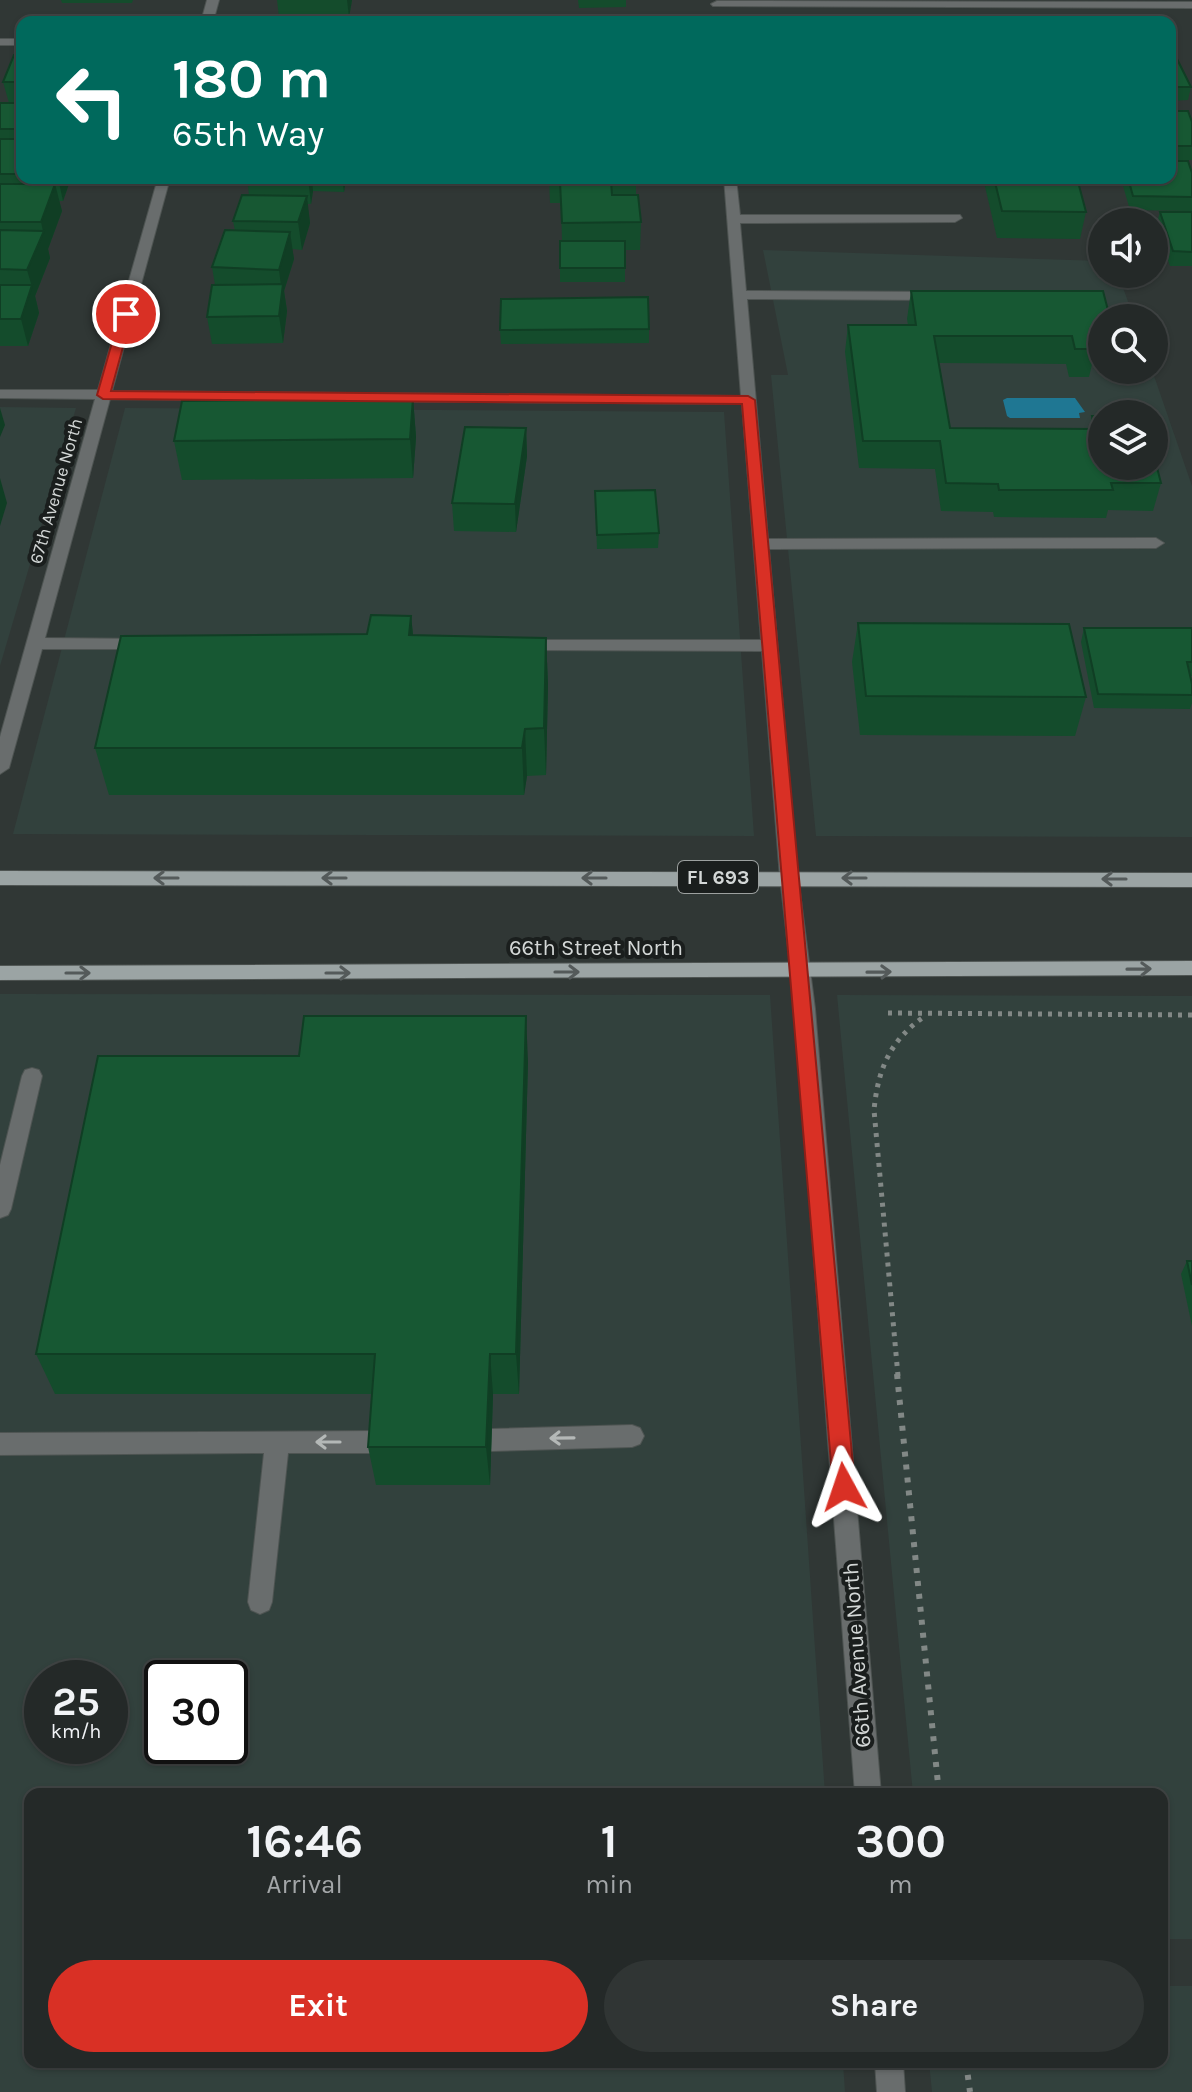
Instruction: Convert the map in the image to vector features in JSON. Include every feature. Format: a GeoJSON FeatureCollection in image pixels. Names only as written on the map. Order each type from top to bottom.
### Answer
{"type":"FeatureCollection","features":[{"type":"Feature","properties":{"kind":"main road","name":"FL 693"},"geometry":{"type":"LineString","coordinates":[[0,878],[1192,880]]}},
{"type":"Feature","properties":{"kind":"main road","name":"66th Street North"},"geometry":{"type":"LineString","coordinates":[[0,973],[1192,968]]}},
{"type":"Feature","properties":{"kind":"street"},"geometry":{"type":"LineString","coordinates":[[717,2],[1192,5]]}},
{"type":"Feature","properties":{"kind":"street","name":"67th Avenue North"},"geometry":{"type":"LineString","coordinates":[[0,768],[162,184]]}},
{"type":"Feature","properties":{"kind":"street","name":"66th Avenue North"},"geometry":{"type":"LineString","coordinates":[[730,184],[789,877],[801,972],[868,1788]]}},
{"type":"Feature","properties":{"kind":"street"},"geometry":{"type":"LineString","coordinates":[[733,219],[955,218]]}},
{"type":"Feature","properties":{"kind":"street"},"geometry":{"type":"LineString","coordinates":[[740,295],[946,296]]}},
{"type":"Feature","properties":{"kind":"street"},"geometry":{"type":"LineString","coordinates":[[0,394],[748,400]]}},
{"type":"Feature","properties":{"kind":"street"},"geometry":{"type":"LineString","coordinates":[[761,544],[1156,543]]}},
{"type":"Feature","properties":{"kind":"street"},"geometry":{"type":"LineString","coordinates":[[34,643],[162,644]]}},
{"type":"Feature","properties":{"kind":"street"},"geometry":{"type":"LineString","coordinates":[[497,645],[769,646]]}},
{"type":"Feature","properties":{"kind":"street"},"geometry":{"type":"LineString","coordinates":[[0,1209],[32,1076]]}},
{"type":"Feature","properties":{"kind":"street"},"geometry":{"type":"LineString","coordinates":[[492,1440],[632,1436]]}},
{"type":"Feature","properties":{"kind":"street"},"geometry":{"type":"LineString","coordinates":[[260,1602],[277,1442]]}},
{"type":"Feature","properties":{"kind":"street"},"geometry":{"type":"LineString","coordinates":[[0,1444],[379,1442]]}},
{"type":"Feature","properties":{"kind":"street"},"geometry":{"type":"LineString","coordinates":[[889,2068],[891,2092]]}},
{"type":"Feature","properties":{"kind":"path"},"geometry":{"type":"LineString","coordinates":[[888,1013],[925,1016],[1192,1015]]}},
{"type":"Feature","properties":{"kind":"path"},"geometry":{"type":"LineString","coordinates":[[925,1016],[912,1024],[890,1049],[876,1079],[873,1127],[938,1788]]}},
{"type":"Feature","properties":{"kind":"path"},"geometry":{"type":"LineString","coordinates":[[967,2068],[970,2092]]}},
{"type":"Feature","properties":{"kind":"shaded area"},"geometry":{"type":"Polygon","coordinates":[[[763,250],[1088,261],[1088,288],[1123,288],[1129,304],[1088,304],[1088,384],[1157,384],[1162,400],[1088,400],[1088,480],[1168,480],[1168,416],[1192,486],[1192,837],[816,836],[771,375],[788,375],[763,250]]]}},
{"type":"Feature","properties":{"kind":"shaded area"},"geometry":{"type":"Polygon","coordinates":[[[0,407],[76,408],[0,666],[0,407]]]}},
{"type":"Feature","properties":{"kind":"shaded area"},"geometry":{"type":"Polygon","coordinates":[[[125,408],[724,412],[754,836],[13,834],[125,408]]]}},
{"type":"Feature","properties":{"kind":"shaded area"},"geometry":{"type":"Polygon","coordinates":[[[0,994],[770,995],[825,1788],[24,1788],[24,2068],[843,2068],[845,2092],[0,2092],[0,994]]]}},
{"type":"Feature","properties":{"kind":"shaded area"},"geometry":{"type":"Polygon","coordinates":[[[837,995],[1192,996],[1192,1939],[1168,1939],[1168,1788],[912,1788],[837,995]]]}},
{"type":"Feature","properties":{"kind":"shaded area"},"geometry":{"type":"Polygon","coordinates":[[[1168,1986],[1192,1986],[1192,2092],[932,2092],[930,2068],[1168,2068],[1168,1986]]]}},
{"type":"Feature","properties":{"kind":"water"},"geometry":{"type":"Polygon","coordinates":[[[1075,398],[1085,412],[1079,413],[1080,418],[1010,418],[1003,400],[1075,398]]]}},
{"type":"Feature","properties":{"kind":"building"},"geometry":{"type":"Polygon","coordinates":[[[14,55],[16,55],[16,82],[3,82],[14,55]]]}},
{"type":"Feature","properties":{"kind":"building"},"geometry":{"type":"Polygon","coordinates":[[[1176,57],[1191,87],[1176,87],[1176,57]]]}},
{"type":"Feature","properties":{"kind":"building"},"geometry":{"type":"Polygon","coordinates":[[[0,103],[16,103],[16,129],[0,129],[0,103]]]}},
{"type":"Feature","properties":{"kind":"building"},"geometry":{"type":"Polygon","coordinates":[[[1176,111],[1188,111],[1192,122],[1192,146],[1176,146],[1176,111]]]}},
{"type":"Feature","properties":{"kind":"building"},"geometry":{"type":"Polygon","coordinates":[[[0,139],[16,139],[16,174],[0,174],[0,139]]]}},
{"type":"Feature","properties":{"kind":"building"},"geometry":{"type":"Polygon","coordinates":[[[1176,161],[1188,161],[1192,173],[1192,197],[1133,196],[1130,184],[1176,184],[1176,161]]]}},
{"type":"Feature","properties":{"kind":"building"},"geometry":{"type":"Polygon","coordinates":[[[0,184],[55,184],[41,222],[0,222],[0,184]]]}},
{"type":"Feature","properties":{"kind":"building"},"geometry":{"type":"Polygon","coordinates":[[[560,184],[611,184],[612,195],[638,195],[641,222],[562,223],[560,184]]]}},
{"type":"Feature","properties":{"kind":"building"},"geometry":{"type":"Polygon","coordinates":[[[995,184],[1079,184],[1086,212],[1002,211],[995,184]]]}},
{"type":"Feature","properties":{"kind":"building"},"geometry":{"type":"Polygon","coordinates":[[[242,195],[307,196],[298,222],[233,221],[242,195]]]}},
{"type":"Feature","properties":{"kind":"building"},"geometry":{"type":"Polygon","coordinates":[[[1168,212],[1192,212],[1192,252],[1173,251],[1168,236],[1168,212]]]}},
{"type":"Feature","properties":{"kind":"building"},"geometry":{"type":"Polygon","coordinates":[[[0,230],[44,231],[27,270],[0,269],[0,230]]]}},
{"type":"Feature","properties":{"kind":"building"},"geometry":{"type":"Polygon","coordinates":[[[225,230],[290,232],[279,270],[212,267],[225,230]]]}},
{"type":"Feature","properties":{"kind":"building"},"geometry":{"type":"Polygon","coordinates":[[[560,241],[625,241],[625,268],[560,268],[560,241]]]}},
{"type":"Feature","properties":{"kind":"building"},"geometry":{"type":"Polygon","coordinates":[[[283,284],[279,316],[207,317],[212,285],[283,284]]]}},
{"type":"Feature","properties":{"kind":"building"},"geometry":{"type":"Polygon","coordinates":[[[0,285],[32,285],[21,319],[0,319],[0,285]]]}},
{"type":"Feature","properties":{"kind":"building"},"geometry":{"type":"Polygon","coordinates":[[[911,291],[1103,291],[1106,304],[1088,304],[1088,349],[1075,349],[1072,336],[934,336],[950,428],[1088,429],[1088,480],[1160,480],[1161,483],[1111,483],[1113,490],[999,490],[998,484],[946,483],[940,441],[863,441],[848,325],[916,325],[911,291]]]}},
{"type":"Feature","properties":{"kind":"building"},"geometry":{"type":"Polygon","coordinates":[[[648,297],[649,329],[500,330],[501,299],[648,297]]]}},
{"type":"Feature","properties":{"kind":"building"},"geometry":{"type":"Polygon","coordinates":[[[413,398],[410,439],[174,441],[182,401],[413,398]]]}},
{"type":"Feature","properties":{"kind":"building"},"geometry":{"type":"Polygon","coordinates":[[[465,427],[526,428],[515,504],[452,503],[465,427]]]}},
{"type":"Feature","properties":{"kind":"building"},"geometry":{"type":"Polygon","coordinates":[[[655,490],[659,533],[597,535],[595,491],[655,490]]]}},
{"type":"Feature","properties":{"kind":"building"},"geometry":{"type":"Polygon","coordinates":[[[371,615],[411,616],[409,635],[546,638],[544,728],[525,729],[522,748],[95,748],[121,636],[367,634],[371,615]]]}},
{"type":"Feature","properties":{"kind":"building"},"geometry":{"type":"Polygon","coordinates":[[[858,623],[1069,624],[1086,697],[866,696],[858,623]]]}},
{"type":"Feature","properties":{"kind":"building"},"geometry":{"type":"Polygon","coordinates":[[[1084,628],[1192,628],[1192,662],[1187,662],[1192,695],[1098,694],[1084,628]]]}},
{"type":"Feature","properties":{"kind":"building"},"geometry":{"type":"Polygon","coordinates":[[[304,1016],[526,1016],[516,1354],[490,1354],[486,1447],[368,1447],[375,1354],[36,1354],[98,1056],[299,1056],[304,1016]]]}},
{"type":"Feature","properties":{"kind":"building"},"geometry":{"type":"Polygon","coordinates":[[[1187,1261],[1192,1261],[1192,1285],[1187,1261]]]}},
{"type":"Feature","properties":{"kind":"route"},"geometry":{"type":"LineString","coordinates":[[126,314],[103,395],[748,400],[789,877],[803,990],[844,1487]]}}]}
